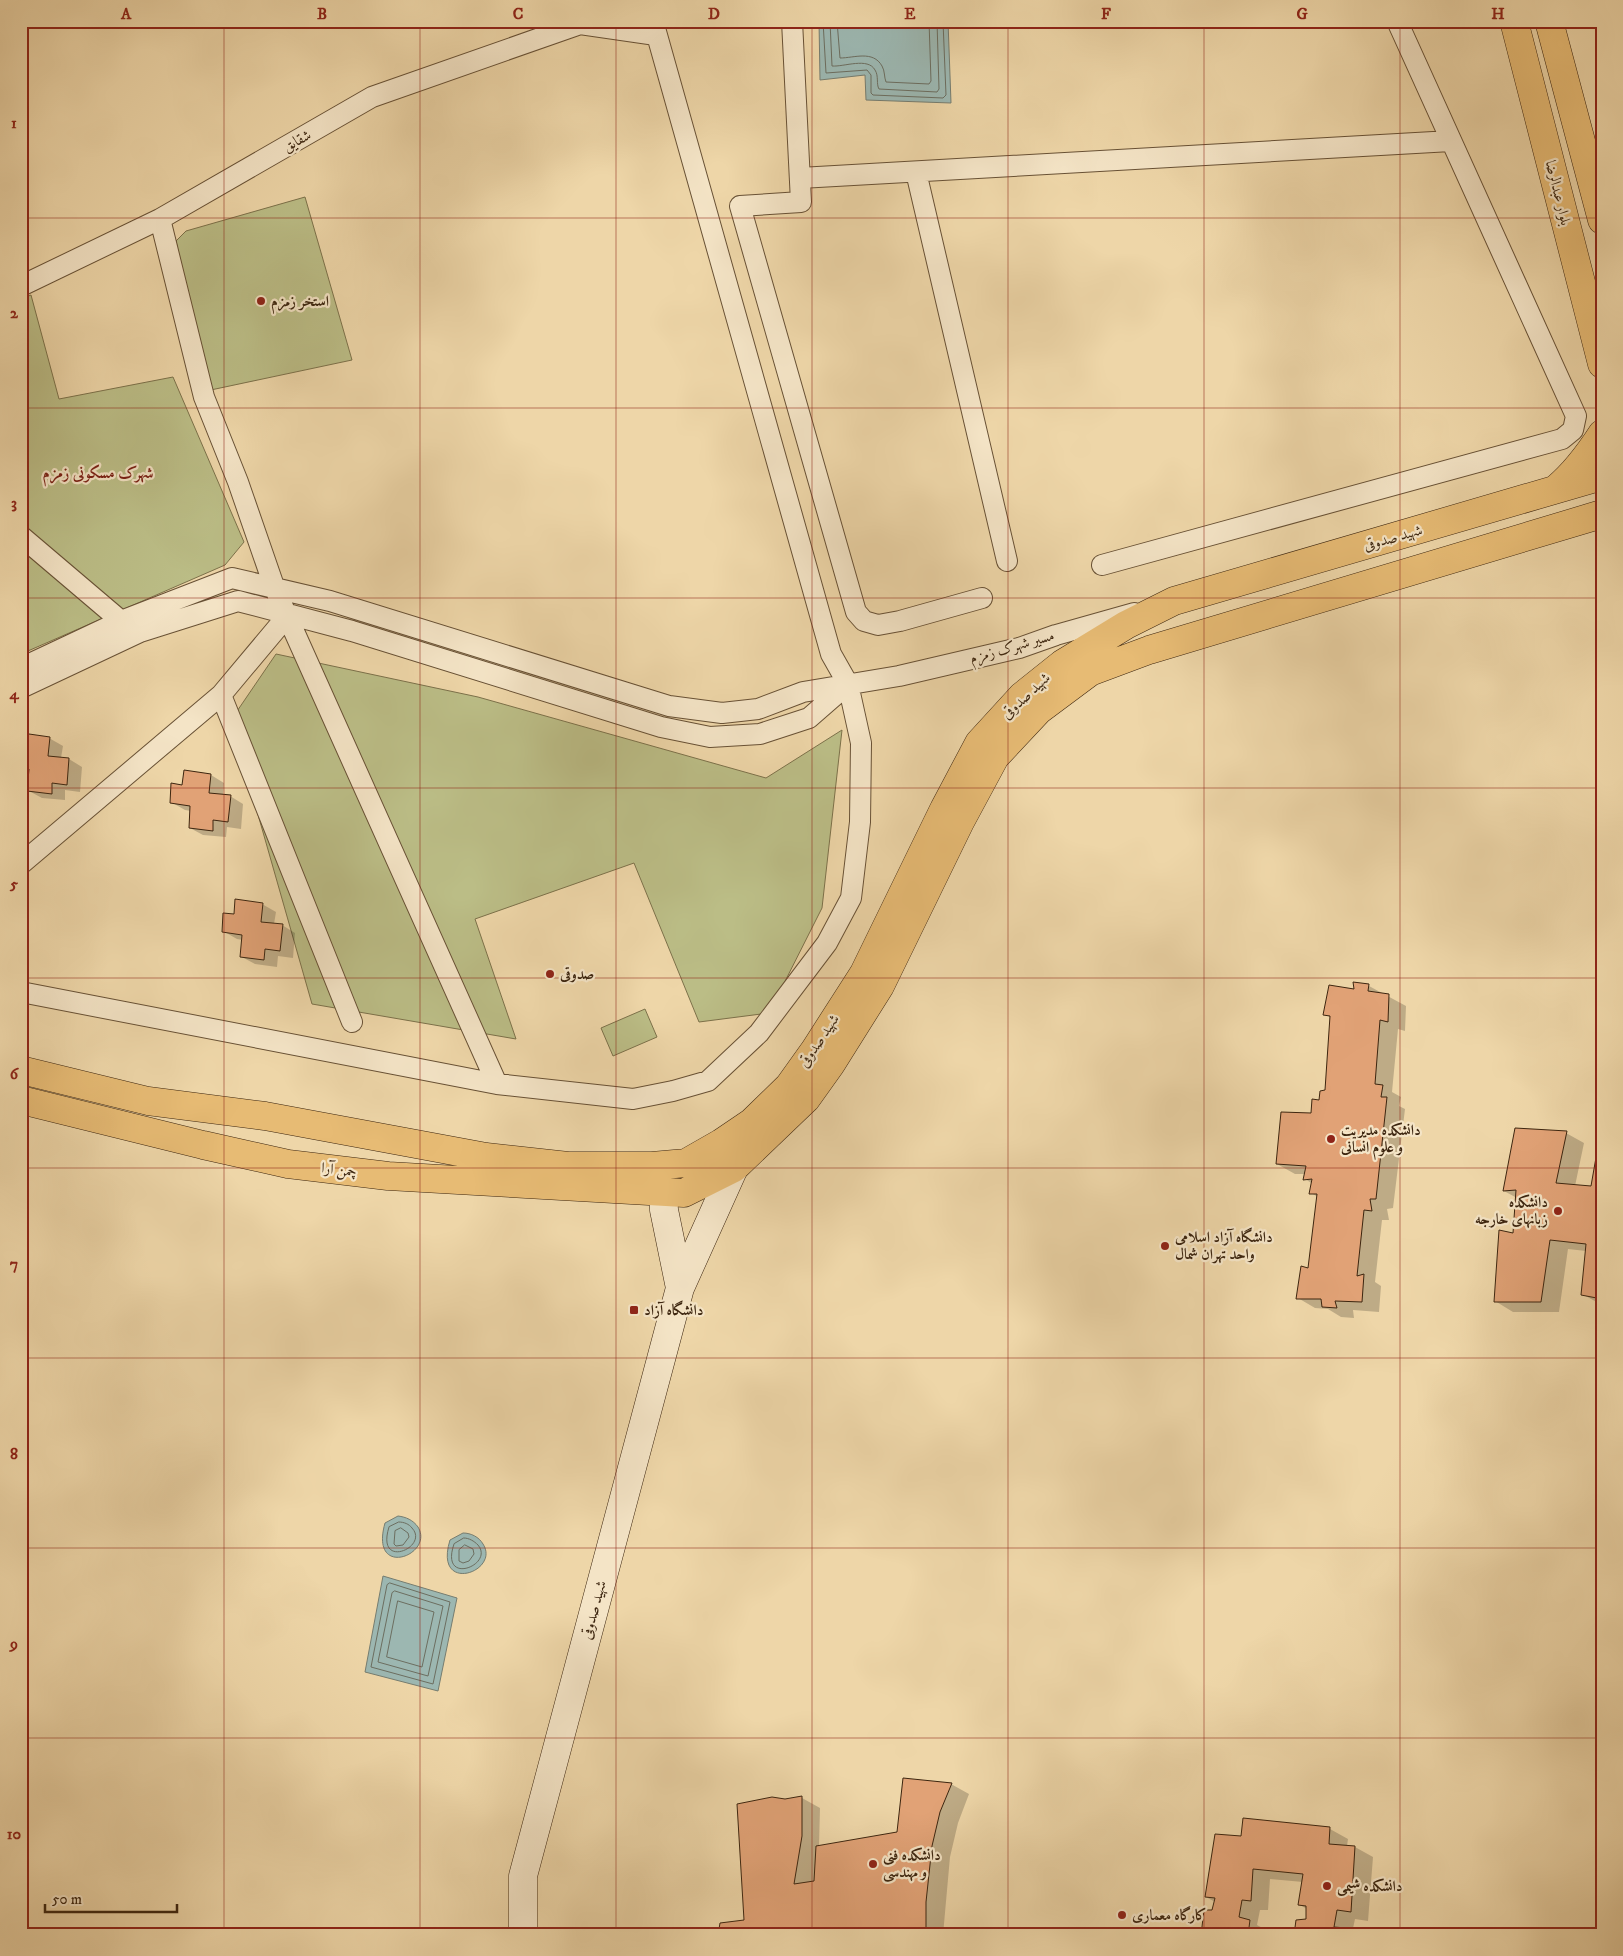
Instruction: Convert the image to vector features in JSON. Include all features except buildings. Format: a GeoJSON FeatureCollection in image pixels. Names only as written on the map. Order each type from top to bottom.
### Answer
{"type":"FeatureCollection","features":[{"type":"Feature","properties":{"kind":"main road","name":"بلوار عبدالرضا"},"geometry":{"type":"LineString","coordinates":[[1514,21],[1602,364]]}},
{"type":"Feature","properties":{"kind":"main road"},"geometry":{"type":"LineString","coordinates":[[1550,21],[1602,220]]}},
{"type":"Feature","properties":{"kind":"main road"},"geometry":{"type":"LineString","coordinates":[[1554,491],[1585,460],[1602,434]]}},
{"type":"Feature","properties":{"kind":"main road","name":"شهید صدوقی"},"geometry":{"type":"LineString","coordinates":[[332,1127],[486,1156],[568,1166],[652,1166],[686,1163],[752,1122],[789,1086],[864,973],[944,809],[979,743],[1022,696],[1062,664],[1126,625],[1174,601],[1602,476]]}},
{"type":"Feature","properties":{"kind":"main road","name":"شهید صدوقی"},"geometry":{"type":"LineString","coordinates":[[663,1192],[684,1193],[734,1168],[806,1099],[831,1064],[880,986],[960,822],[996,757],[1039,710],[1090,672],[1149,650],[1602,514]]}},
{"type":"Feature","properties":{"kind":"main road"},"geometry":{"type":"LineString","coordinates":[[1568,523],[1602,530]]}},
{"type":"Feature","properties":{"kind":"main road"},"geometry":{"type":"LineString","coordinates":[[21,1070],[148,1101],[244,1113],[332,1127]]}},
{"type":"Feature","properties":{"kind":"main road","name":"چمن آرا"},"geometry":{"type":"LineString","coordinates":[[21,1100],[288,1164],[388,1176],[663,1192]]}},
{"type":"Feature","properties":{"kind":"main road"},"geometry":{"type":"LineString","coordinates":[[238,1153],[254,1146],[261,1139],[262,1129],[244,1113]]}},
{"type":"Feature","properties":{"kind":"main road"},"geometry":{"type":"LineString","coordinates":[[322,1168],[312,1154],[311,1145],[332,1127]]}},
{"type":"Feature","properties":{"kind":"main road","name":"شهید صدوقی"},"geometry":{"type":"LineString","coordinates":[[523,1935],[523,1876],[680,1288],[734,1168]]}},
{"type":"Feature","properties":{"kind":"main road"},"geometry":{"type":"LineString","coordinates":[[663,1192],[664,1210],[680,1288]]}},
{"type":"Feature","properties":{"kind":"street"},"geometry":{"type":"LineString","coordinates":[[792,21],[801,202],[740,206],[856,612],[864,621],[878,625],[900,621],[982,598]]}},
{"type":"Feature","properties":{"kind":"street"},"geometry":{"type":"LineString","coordinates":[[1102,565],[1562,438],[1573,430],[1576,416],[1397,21]]}},
{"type":"Feature","properties":{"kind":"street"},"geometry":{"type":"LineString","coordinates":[[21,992],[497,1084],[633,1099],[673,1091],[708,1081],[759,1033],[827,943],[851,898],[860,822],[862,742],[848,684],[831,654],[655,28],[581,22]]}},
{"type":"Feature","properties":{"kind":"street","name":"شقایق"},"geometry":{"type":"LineString","coordinates":[[21,286],[160,218],[372,97],[581,22]]}},
{"type":"Feature","properties":{"kind":"street"},"geometry":{"type":"LineString","coordinates":[[800,178],[1451,141]]}},
{"type":"Feature","properties":{"kind":"street"},"geometry":{"type":"LineString","coordinates":[[916,172],[1007,561]]}},
{"type":"Feature","properties":{"kind":"street"},"geometry":{"type":"LineString","coordinates":[[160,218],[204,397],[238,482],[275,589],[497,1084]]}},
{"type":"Feature","properties":{"kind":"street"},"geometry":{"type":"LineString","coordinates":[[21,536],[122,621],[140,632]]}},
{"type":"Feature","properties":{"kind":"street","name":"مسیر شهرک زمزم"},"geometry":{"type":"LineString","coordinates":[[28,675],[122,621],[232,578],[330,601],[669,706],[722,712],[758,709],[803,692],[917,672],[1019,648],[1056,635],[1174,601]]}},
{"type":"Feature","properties":{"kind":"street"},"geometry":{"type":"LineString","coordinates":[[28,675],[140,632],[238,601],[352,631],[661,728],[710,737],[760,734],[809,718],[848,684]]}},
{"type":"Feature","properties":{"kind":"street"},"geometry":{"type":"LineString","coordinates":[[21,864],[221,696],[288,615]]}},
{"type":"Feature","properties":{"kind":"street"},"geometry":{"type":"LineString","coordinates":[[1056,635],[1067,650],[1062,664]]}},
{"type":"Feature","properties":{"kind":"street"},"geometry":{"type":"LineString","coordinates":[[221,696],[352,1022]]}},
{"type":"Feature","properties":{"kind":"green space","name":"استخر زمزم"},"geometry":{"type":"Polygon","coordinates":[[[305,197],[352,360],[206,391],[176,241],[186,231],[305,197]]]}},
{"type":"Feature","properties":{"kind":"green space"},"geometry":{"type":"Polygon","coordinates":[[[31,295],[59,399],[173,377],[244,542],[225,565],[21,654],[21,299],[31,295]]]}},
{"type":"Feature","properties":{"kind":"green space"},"geometry":{"type":"Polygon","coordinates":[[[276,654],[478,697],[766,778],[842,730],[822,908],[769,1013],[699,1022],[634,863],[475,919],[516,1039],[312,1004],[231,720],[276,654]]]}},
{"type":"Feature","properties":{"kind":"green space"},"geometry":{"type":"Polygon","coordinates":[[[645,1009],[657,1037],[613,1056],[601,1028],[645,1009]]]}},
{"type":"Feature","properties":{"kind":"water"},"geometry":{"type":"Polygon","coordinates":[[[819,21],[948,21],[951,103],[866,100],[865,75],[820,80],[819,21]]]}},
{"type":"Feature","properties":{"kind":"water"},"geometry":{"type":"Polygon","coordinates":[[[398,1516],[414,1522],[418,1527],[421,1537],[418,1546],[411,1553],[402,1557],[393,1557],[386,1552],[383,1541],[385,1523],[398,1516]]]}},
{"type":"Feature","properties":{"kind":"water"},"geometry":{"type":"Polygon","coordinates":[[[463,1533],[477,1537],[483,1544],[486,1554],[483,1563],[476,1570],[458,1573],[451,1568],[447,1557],[450,1540],[463,1533]]]}},
{"type":"Feature","properties":{"kind":"water"},"geometry":{"type":"Polygon","coordinates":[[[383,1576],[457,1598],[438,1691],[365,1672],[383,1576]]]}},
{"type":"Feature","properties":{"kind":"place","name":"استخر زمزم"},"geometry":{"type":"Point","coordinates":[261,301]}},
{"type":"Feature","properties":{"kind":"place","name":"صدوقی"},"geometry":{"type":"Point","coordinates":[550,974]}},
{"type":"Feature","properties":{"kind":"place","name":"دانشکده مدیریت و علوم انسانی"},"geometry":{"type":"Point","coordinates":[1331,1139]}},
{"type":"Feature","properties":{"kind":"place","name":"دانشکده زبانهای خارجه"},"geometry":{"type":"Point","coordinates":[1558,1211]}},
{"type":"Feature","properties":{"kind":"place","name":"دانشگاه آزاد اسلامی واحد تهران شمال"},"geometry":{"type":"Point","coordinates":[1165,1246]}},
{"type":"Feature","properties":{"kind":"place","name":"دانشگاه آزاد"},"geometry":{"type":"Point","coordinates":[634,1310]}},
{"type":"Feature","properties":{"kind":"place","name":"دانشکده فنی و مهندسی"},"geometry":{"type":"Point","coordinates":[873,1864]}},
{"type":"Feature","properties":{"kind":"place","name":"دانشکده شیمی"},"geometry":{"type":"Point","coordinates":[1327,1886]}},
{"type":"Feature","properties":{"kind":"place","name":"کارگاه معماری"},"geometry":{"type":"Point","coordinates":[1122,1915]}},
{"type":"Feature","properties":{"kind":"district","name":"شهرک مسکونی زمزم"},"geometry":{"type":"Point","coordinates":[98,473]}}]}
